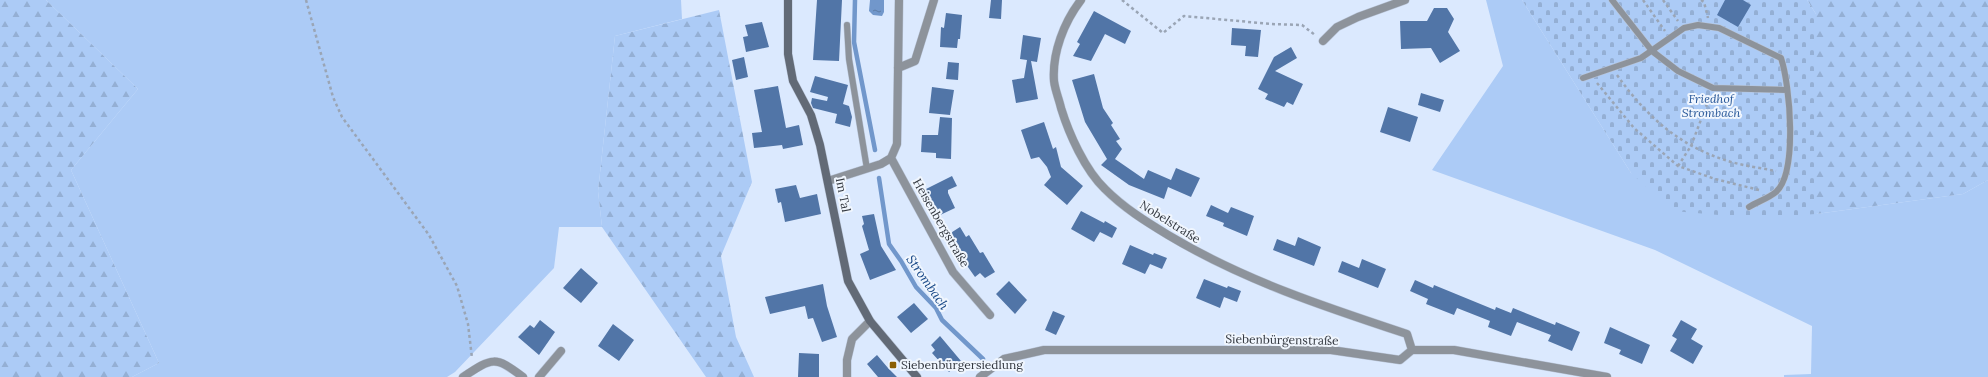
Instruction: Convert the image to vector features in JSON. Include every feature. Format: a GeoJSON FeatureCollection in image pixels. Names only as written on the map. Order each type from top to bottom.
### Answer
{"type":"FeatureCollection","features":[{"type":"Feature","properties":{"kind":"main road","name":"Im Tal"},"geometry":{"type":"LineString","coordinates":[[788,0],[788,54],[793,81],[811,115],[820,145],[848,281],[870,321],[917,377]]}},
{"type":"Feature","properties":{"kind":"street"},"geometry":{"type":"LineString","coordinates":[[828,181],[881,164],[891,158],[897,144],[899,0]]}},
{"type":"Feature","properties":{"kind":"street"},"geometry":{"type":"LineString","coordinates":[[898,68],[915,61],[934,0]]}},
{"type":"Feature","properties":{"kind":"street","name":"Nobelstraße"},"geometry":{"type":"LineString","coordinates":[[1081,0],[1069,15],[1057,47],[1054,82],[1064,118],[1086,166],[1104,189],[1132,213],[1203,256],[1320,306],[1407,334],[1412,350]]}},
{"type":"Feature","properties":{"kind":"street"},"geometry":{"type":"LineString","coordinates":[[1323,41],[1337,27],[1358,17],[1405,0]]}},
{"type":"Feature","properties":{"kind":"street","name":"Heisenbergstraße"},"geometry":{"type":"LineString","coordinates":[[891,158],[953,272],[990,315]]}},
{"type":"Feature","properties":{"kind":"street"},"geometry":{"type":"LineString","coordinates":[[847,377],[847,360],[852,339],[870,321]]}},
{"type":"Feature","properties":{"kind":"street","name":"Siebenbürgenstraße"},"geometry":{"type":"LineString","coordinates":[[980,377],[1004,360],[1044,350],[1331,350],[1400,360],[1412,350],[1454,350],[1607,377]]}},
{"type":"Feature","properties":{"kind":"street"},"geometry":{"type":"LineString","coordinates":[[539,377],[561,351]]}},
{"type":"Feature","properties":{"kind":"street"},"geometry":{"type":"LineString","coordinates":[[463,377],[476,368],[489,362],[502,362],[523,377]]}},
{"type":"Feature","properties":{"kind":"lane"},"geometry":{"type":"LineString","coordinates":[[1612,0],[1652,51],[1678,71],[1713,88],[1787,90]]}},
{"type":"Feature","properties":{"kind":"lane"},"geometry":{"type":"LineString","coordinates":[[847,25],[849,59],[867,169]]}},
{"type":"Feature","properties":{"kind":"lane"},"geometry":{"type":"LineString","coordinates":[[1583,78],[1641,58],[1684,28],[1698,25],[1719,28],[1781,58],[1785,69],[1791,126],[1786,172],[1784,180],[1776,192],[1749,207]]}},
{"type":"Feature","properties":{"kind":"path"},"geometry":{"type":"LineString","coordinates":[[306,0],[332,97],[342,117],[429,235],[457,286],[468,324],[472,357],[476,368]]}},
{"type":"Feature","properties":{"kind":"path"},"geometry":{"type":"LineString","coordinates":[[1122,0],[1163,32],[1184,16],[1302,25],[1323,41]]}},
{"type":"Feature","properties":{"kind":"path"},"geometry":{"type":"LineString","coordinates":[[1642,0],[1670,38]]}},
{"type":"Feature","properties":{"kind":"path"},"geometry":{"type":"LineString","coordinates":[[1663,0],[1684,28]]}},
{"type":"Feature","properties":{"kind":"path"},"geometry":{"type":"LineString","coordinates":[[1701,0],[1704,2],[1710,27]]}},
{"type":"Feature","properties":{"kind":"path"},"geometry":{"type":"LineString","coordinates":[[1612,68],[1631,94],[1658,123],[1677,138],[1691,146],[1728,161],[1786,172]]}},
{"type":"Feature","properties":{"kind":"path"},"geometry":{"type":"LineString","coordinates":[[1591,75],[1634,128],[1678,166],[1715,179],[1757,190],[1776,192]]}},
{"type":"Feature","properties":{"kind":"path"},"geometry":{"type":"LineString","coordinates":[[1678,166],[1691,146],[1713,88]]}},
{"type":"Feature","properties":{"kind":"green space"},"geometry":{"type":"Polygon","coordinates":[[[0,0],[46,0],[138,89],[71,170],[159,363],[132,377],[0,377],[0,0]]]}},
{"type":"Feature","properties":{"kind":"green space"},"geometry":{"type":"Polygon","coordinates":[[[46,0],[681,0],[682,19],[615,36],[598,191],[602,227],[559,227],[554,268],[455,372],[447,377],[132,377],[159,363],[71,170],[138,89],[46,0]]]}},
{"type":"Feature","properties":{"kind":"green space"},"geometry":{"type":"Polygon","coordinates":[[[1486,0],[1522,0],[1631,173],[1816,214],[1963,194],[1988,180],[1988,377],[1784,377],[1784,375],[1811,374],[1812,326],[1655,250],[1432,170],[1503,66],[1486,0]]]}},
{"type":"Feature","properties":{"kind":"green space","name":"Friedhof Strombach"},"geometry":{"type":"Polygon","coordinates":[[[1522,0],[1807,0],[1816,14],[1816,214],[1753,218],[1673,211],[1631,173],[1522,0]]]}},
{"type":"Feature","properties":{"kind":"green space"},"geometry":{"type":"Polygon","coordinates":[[[1807,0],[1988,0],[1988,180],[1963,194],[1816,214],[1816,14],[1807,0]]]}},
{"type":"Feature","properties":{"kind":"green space"},"geometry":{"type":"Polygon","coordinates":[[[719,10],[752,182],[721,256],[736,337],[754,377],[706,377],[602,227],[598,191],[615,36],[719,10]]]}},
{"type":"Feature","properties":{"kind":"water"},"geometry":{"type":"Polygon","coordinates":[[[870,0],[884,0],[884,12],[882,16],[873,15],[869,11],[870,0]]]}},
{"type":"Feature","properties":{"kind":"building"},"geometry":{"type":"Polygon","coordinates":[[[817,0],[842,0],[839,61],[813,60],[817,0]]]}},
{"type":"Feature","properties":{"kind":"building"},"geometry":{"type":"Polygon","coordinates":[[[991,0],[1002,0],[1001,19],[989,18],[991,0]]]}},
{"type":"Feature","properties":{"kind":"building"},"geometry":{"type":"Polygon","coordinates":[[[1725,0],[1743,0],[1751,5],[1738,27],[1717,15],[1725,0]]]}},
{"type":"Feature","properties":{"kind":"building"},"geometry":{"type":"Polygon","coordinates":[[[1434,8],[1447,8],[1454,19],[1448,32],[1460,51],[1440,63],[1431,48],[1401,49],[1400,21],[1427,21],[1434,8]]]}},
{"type":"Feature","properties":{"kind":"building"},"geometry":{"type":"Polygon","coordinates":[[[1094,11],[1131,31],[1125,44],[1105,34],[1091,61],[1073,56],[1080,44],[1077,42],[1094,11]]]}},
{"type":"Feature","properties":{"kind":"building"},"geometry":{"type":"Polygon","coordinates":[[[946,13],[962,15],[960,39],[958,39],[957,48],[940,47],[941,27],[944,28],[946,13]]]}},
{"type":"Feature","properties":{"kind":"building"},"geometry":{"type":"Polygon","coordinates":[[[762,22],[769,47],[746,52],[743,37],[748,36],[745,25],[762,22]]]}},
{"type":"Feature","properties":{"kind":"building"},"geometry":{"type":"Polygon","coordinates":[[[1232,28],[1261,30],[1258,57],[1245,56],[1246,46],[1231,45],[1232,28]]]}},
{"type":"Feature","properties":{"kind":"building"},"geometry":{"type":"Polygon","coordinates":[[[1023,35],[1041,38],[1037,62],[1031,61],[1038,99],[1016,103],[1012,80],[1024,78],[1027,60],[1020,59],[1023,35]]]}},
{"type":"Feature","properties":{"kind":"building"},"geometry":{"type":"Polygon","coordinates":[[[1291,47],[1297,58],[1275,71],[1303,84],[1293,105],[1287,102],[1284,107],[1265,99],[1268,94],[1258,89],[1274,57],[1291,47]]]}},
{"type":"Feature","properties":{"kind":"building"},"geometry":{"type":"Polygon","coordinates":[[[744,57],[748,77],[736,80],[732,60],[744,57]]]}},
{"type":"Feature","properties":{"kind":"building"},"geometry":{"type":"Polygon","coordinates":[[[948,62],[959,63],[958,80],[946,79],[948,62]]]}},
{"type":"Feature","properties":{"kind":"building"},"geometry":{"type":"Polygon","coordinates":[[[1094,74],[1103,108],[1113,123],[1111,125],[1120,139],[1116,141],[1122,149],[1115,159],[1144,179],[1148,170],[1171,180],[1176,168],[1200,178],[1191,197],[1168,187],[1164,199],[1129,185],[1101,165],[1107,159],[1085,122],[1072,80],[1094,74]]]}},
{"type":"Feature","properties":{"kind":"building"},"geometry":{"type":"Polygon","coordinates":[[[815,76],[848,85],[843,104],[849,106],[852,117],[850,127],[835,123],[837,114],[813,108],[811,103],[812,98],[827,101],[828,97],[810,92],[815,76]]]}},
{"type":"Feature","properties":{"kind":"building"},"geometry":{"type":"Polygon","coordinates":[[[778,86],[786,128],[799,125],[803,145],[783,149],[782,145],[754,148],[752,133],[762,132],[754,90],[778,86]]]}},
{"type":"Feature","properties":{"kind":"building"},"geometry":{"type":"Polygon","coordinates":[[[932,87],[954,90],[950,115],[929,113],[932,87]]]}},
{"type":"Feature","properties":{"kind":"building"},"geometry":{"type":"Polygon","coordinates":[[[1421,93],[1444,100],[1440,112],[1418,105],[1421,93]]]}},
{"type":"Feature","properties":{"kind":"building"},"geometry":{"type":"Polygon","coordinates":[[[1388,107],[1418,117],[1410,142],[1380,132],[1388,107]]]}},
{"type":"Feature","properties":{"kind":"building"},"geometry":{"type":"Polygon","coordinates":[[[940,117],[952,118],[951,159],[936,158],[936,153],[921,152],[922,135],[938,135],[940,117]]]}},
{"type":"Feature","properties":{"kind":"building"},"geometry":{"type":"Polygon","coordinates":[[[1044,122],[1053,149],[1056,147],[1061,167],[1083,186],[1067,205],[1044,185],[1051,177],[1047,167],[1039,157],[1031,159],[1021,130],[1044,122]]]}},
{"type":"Feature","properties":{"kind":"building"},"geometry":{"type":"Polygon","coordinates":[[[952,176],[957,186],[948,190],[948,193],[955,208],[938,216],[931,202],[928,204],[922,191],[952,176]]]}},
{"type":"Feature","properties":{"kind":"building"},"geometry":{"type":"Polygon","coordinates":[[[796,185],[800,198],[817,194],[821,214],[785,222],[781,202],[778,203],[775,189],[796,185]]]}},
{"type":"Feature","properties":{"kind":"building"},"geometry":{"type":"Polygon","coordinates":[[[1211,205],[1228,213],[1231,207],[1254,216],[1247,236],[1223,226],[1224,223],[1206,216],[1211,205]]]}},
{"type":"Feature","properties":{"kind":"building"},"geometry":{"type":"Polygon","coordinates":[[[1081,211],[1104,223],[1105,221],[1117,228],[1112,238],[1100,232],[1094,242],[1071,229],[1081,211]]]}},
{"type":"Feature","properties":{"kind":"building"},"geometry":{"type":"Polygon","coordinates":[[[874,214],[881,246],[896,270],[870,280],[860,254],[869,250],[862,226],[864,224],[862,216],[874,214]]]}},
{"type":"Feature","properties":{"kind":"building"},"geometry":{"type":"Polygon","coordinates":[[[960,227],[966,237],[969,235],[980,253],[983,252],[995,272],[985,278],[980,273],[975,277],[946,236],[960,227]]]}},
{"type":"Feature","properties":{"kind":"building"},"geometry":{"type":"Polygon","coordinates":[[[1298,237],[1321,247],[1314,266],[1273,250],[1277,239],[1295,246],[1298,237]]]}},
{"type":"Feature","properties":{"kind":"building"},"geometry":{"type":"Polygon","coordinates":[[[1130,245],[1153,255],[1154,253],[1167,258],[1162,269],[1150,264],[1145,274],[1122,264],[1130,245]]]}},
{"type":"Feature","properties":{"kind":"building"},"geometry":{"type":"Polygon","coordinates":[[[1362,259],[1386,269],[1378,288],[1338,272],[1342,261],[1359,268],[1362,259]]]}},
{"type":"Feature","properties":{"kind":"building"},"geometry":{"type":"Polygon","coordinates":[[[581,268],[598,283],[581,303],[563,288],[581,268]]]}},
{"type":"Feature","properties":{"kind":"building"},"geometry":{"type":"Polygon","coordinates":[[[1204,279],[1227,288],[1228,286],[1241,291],[1237,302],[1224,297],[1220,308],[1196,298],[1204,279]]]}},
{"type":"Feature","properties":{"kind":"building"},"geometry":{"type":"Polygon","coordinates":[[[1415,280],[1433,288],[1434,285],[1495,310],[1496,307],[1511,313],[1513,308],[1555,325],[1556,322],[1580,332],[1572,351],[1548,341],[1551,335],[1517,322],[1511,336],[1488,327],[1490,321],[1457,308],[1454,315],[1426,304],[1428,299],[1410,291],[1415,280]]]}},
{"type":"Feature","properties":{"kind":"building"},"geometry":{"type":"Polygon","coordinates":[[[1009,281],[1027,300],[1015,314],[996,294],[1009,281]]]}},
{"type":"Feature","properties":{"kind":"building"},"geometry":{"type":"Polygon","coordinates":[[[823,284],[827,306],[837,337],[822,342],[813,318],[808,319],[805,306],[770,314],[765,297],[823,284]]]}},
{"type":"Feature","properties":{"kind":"building"},"geometry":{"type":"Polygon","coordinates":[[[914,303],[928,319],[911,333],[897,317],[914,303]]]}},
{"type":"Feature","properties":{"kind":"building"},"geometry":{"type":"Polygon","coordinates":[[[1053,311],[1065,316],[1056,335],[1045,330],[1053,311]]]}},
{"type":"Feature","properties":{"kind":"building"},"geometry":{"type":"Polygon","coordinates":[[[540,320],[555,332],[539,355],[518,337],[530,325],[534,328],[540,320]]]}},
{"type":"Feature","properties":{"kind":"building"},"geometry":{"type":"Polygon","coordinates":[[[1681,320],[1697,329],[1691,339],[1703,346],[1693,364],[1670,351],[1677,339],[1672,336],[1681,320]]]}},
{"type":"Feature","properties":{"kind":"building"},"geometry":{"type":"Polygon","coordinates":[[[613,324],[634,340],[619,361],[598,346],[613,324]]]}},
{"type":"Feature","properties":{"kind":"building"},"geometry":{"type":"Polygon","coordinates":[[[1610,327],[1650,345],[1642,364],[1619,354],[1621,350],[1604,343],[1610,327]]]}},
{"type":"Feature","properties":{"kind":"building"},"geometry":{"type":"Polygon","coordinates":[[[940,336],[961,361],[949,372],[932,353],[935,350],[931,345],[940,336]]]}},
{"type":"Feature","properties":{"kind":"building"},"geometry":{"type":"Polygon","coordinates":[[[799,353],[819,354],[819,377],[798,377],[799,353]]]}},
{"type":"Feature","properties":{"kind":"building"},"geometry":{"type":"Polygon","coordinates":[[[877,355],[897,377],[878,377],[867,364],[877,355]]]}},
{"type":"Feature","properties":{"kind":"waterway","name":"Strombach"},"geometry":{"type":"LineString","coordinates":[[855,0],[854,42],[875,150]]}},
{"type":"Feature","properties":{"kind":"waterway","name":"Strombach"},"geometry":{"type":"LineString","coordinates":[[879,178],[889,244],[916,287],[936,308],[942,320],[983,359]]}},
{"type":"Feature","properties":{"kind":"place","name":"Siebenbürgersiedlung"},"geometry":{"type":"Point","coordinates":[893,365]}}]}
